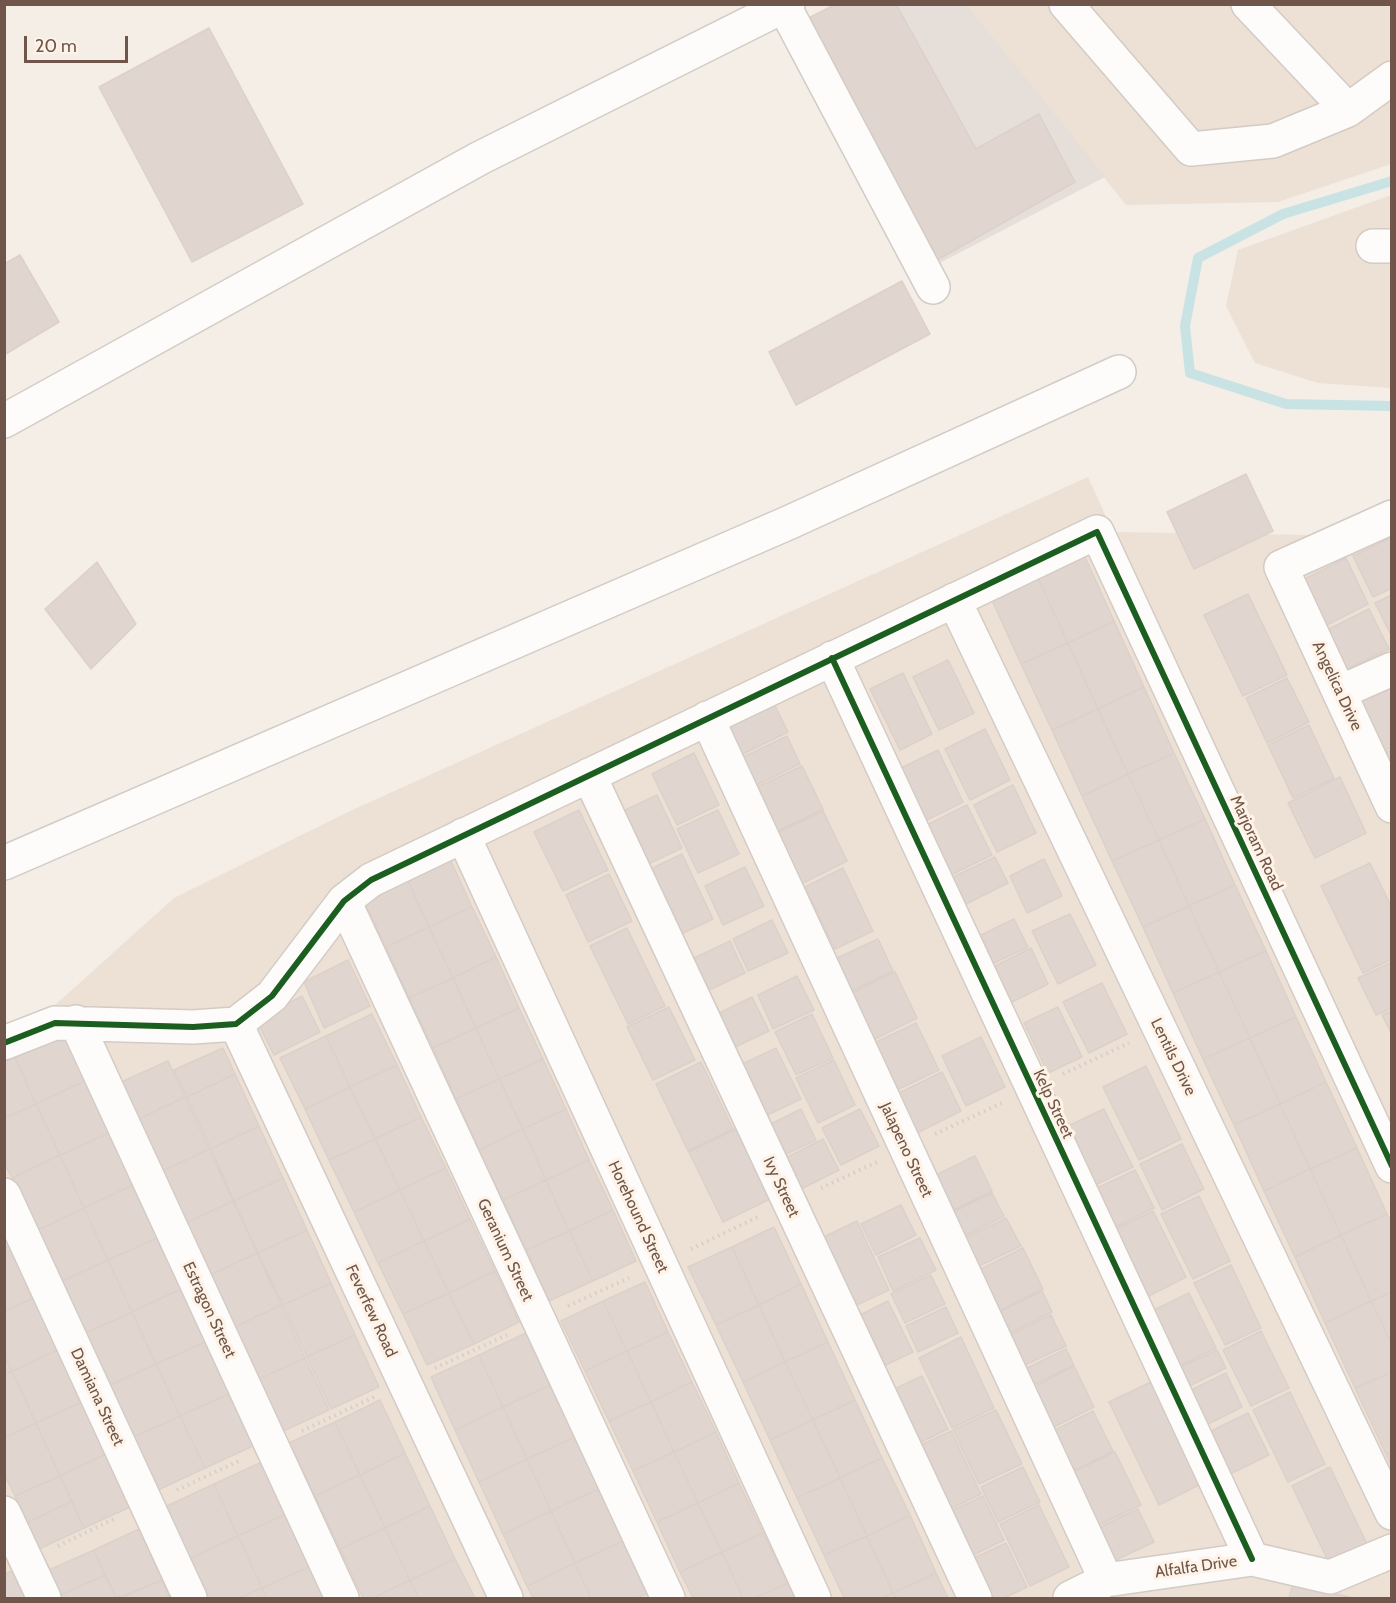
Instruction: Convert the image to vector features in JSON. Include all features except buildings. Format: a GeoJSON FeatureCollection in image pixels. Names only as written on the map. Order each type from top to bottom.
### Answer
{"type":"FeatureCollection","features":[{"type":"Feature","properties":{"kind":"street"},"geometry":{"type":"LineString","coordinates":[[1066,4],[1191,149],[1273,141],[1348,110],[1392,78]]}},
{"type":"Feature","properties":{"kind":"street"},"geometry":{"type":"LineString","coordinates":[[1248,4],[1348,110]]}},
{"type":"Feature","properties":{"kind":"street"},"geometry":{"type":"LineString","coordinates":[[4,421],[480,158],[786,5],[933,287]]}},
{"type":"Feature","properties":{"kind":"street"},"geometry":{"type":"LineString","coordinates":[[4,863],[788,523],[1119,372]]}},
{"type":"Feature","properties":{"kind":"street","name":"Angelica Drive"},"geometry":{"type":"LineString","coordinates":[[1392,517],[1281,567],[1392,806]]}},
{"type":"Feature","properties":{"kind":"street","name":"Marjoram Road"},"geometry":{"type":"LineString","coordinates":[[954,600],[1096,532],[1392,1166]]}},
{"type":"Feature","properties":{"kind":"street"},"geometry":{"type":"LineString","coordinates":[[4,1043],[55,1023],[193,1027],[236,1024],[272,996],[344,901],[371,880],[954,600]]}},
{"type":"Feature","properties":{"kind":"street","name":"Lentils Drive"},"geometry":{"type":"LineString","coordinates":[[954,600],[1392,1513]]}},
{"type":"Feature","properties":{"kind":"street","name":"Kelp Street"},"geometry":{"type":"LineString","coordinates":[[832,658],[1252,1559]]}},
{"type":"Feature","properties":{"kind":"street"},"geometry":{"type":"LineString","coordinates":[[1340,692],[1392,669]]}},
{"type":"Feature","properties":{"kind":"street","name":"Jalapeno Street"},"geometry":{"type":"LineString","coordinates":[[707,718],[1106,1580]]}},
{"type":"Feature","properties":{"kind":"street","name":"Ivy Street"},"geometry":{"type":"LineString","coordinates":[[589,775],[975,1599]]}},
{"type":"Feature","properties":{"kind":"street","name":"Horehound Street"},"geometry":{"type":"LineString","coordinates":[[463,835],[814,1599]]}},
{"type":"Feature","properties":{"kind":"street","name":"Geranium Street"},"geometry":{"type":"LineString","coordinates":[[344,901],[668,1599]]}},
{"type":"Feature","properties":{"kind":"street","name":"Estragon Street"},"geometry":{"type":"LineString","coordinates":[[76,1022],[342,1599]]}},
{"type":"Feature","properties":{"kind":"street","name":"Feverfew Road"},"geometry":{"type":"LineString","coordinates":[[236,1024],[506,1599]]}},
{"type":"Feature","properties":{"kind":"street","name":"Damiana Street"},"geometry":{"type":"LineString","coordinates":[[4,1195],[190,1599]]}},
{"type":"Feature","properties":{"kind":"street"},"geometry":{"type":"LineString","coordinates":[[4,1513],[44,1599]]}},
{"type":"Feature","properties":{"kind":"street","name":"Alfalfa Drive"},"geometry":{"type":"LineString","coordinates":[[1070,1599],[1106,1580],[1252,1559],[1330,1577],[1392,1551]]}},
{"type":"Feature","properties":{"kind":"path"},"geometry":{"type":"LineString","coordinates":[[27,1560],[1160,1029]]}},
{"type":"Feature","properties":{"kind":"shaded area"},"geometry":{"type":"Polygon","coordinates":[[[835,5],[967,5],[1105,177],[936,265],[801,20],[835,5]]]}},
{"type":"Feature","properties":{"kind":"shaded area"},"geometry":{"type":"Polygon","coordinates":[[[967,5],[1391,5],[1391,164],[1278,202],[1126,205],[967,5]]]}},
{"type":"Feature","properties":{"kind":"shaded area"},"geometry":{"type":"Polygon","coordinates":[[[1391,195],[1391,388],[1318,383],[1255,363],[1226,306],[1238,250],[1391,195]]]}},
{"type":"Feature","properties":{"kind":"shaded area"},"geometry":{"type":"Polygon","coordinates":[[[1088,477],[1113,532],[1315,535],[1391,502],[1391,1598],[5,1598],[5,1029],[54,1006],[174,898],[348,812],[1088,477]]]}},
{"type":"Feature","properties":{"kind":"waterway"},"geometry":{"type":"LineString","coordinates":[[1392,181],[1283,214],[1198,258],[1185,326],[1190,373],[1286,404],[1392,406]]}},
{"type":"Feature","properties":{"kind":"cycle path"},"geometry":{"type":"LineString","coordinates":[[4,1043],[55,1023],[193,1027],[236,1024],[272,996],[344,901],[371,880],[1097,532],[1392,1166]]}},
{"type":"Feature","properties":{"kind":"cycle path"},"geometry":{"type":"LineString","coordinates":[[832,658],[1252,1559]]}}]}
